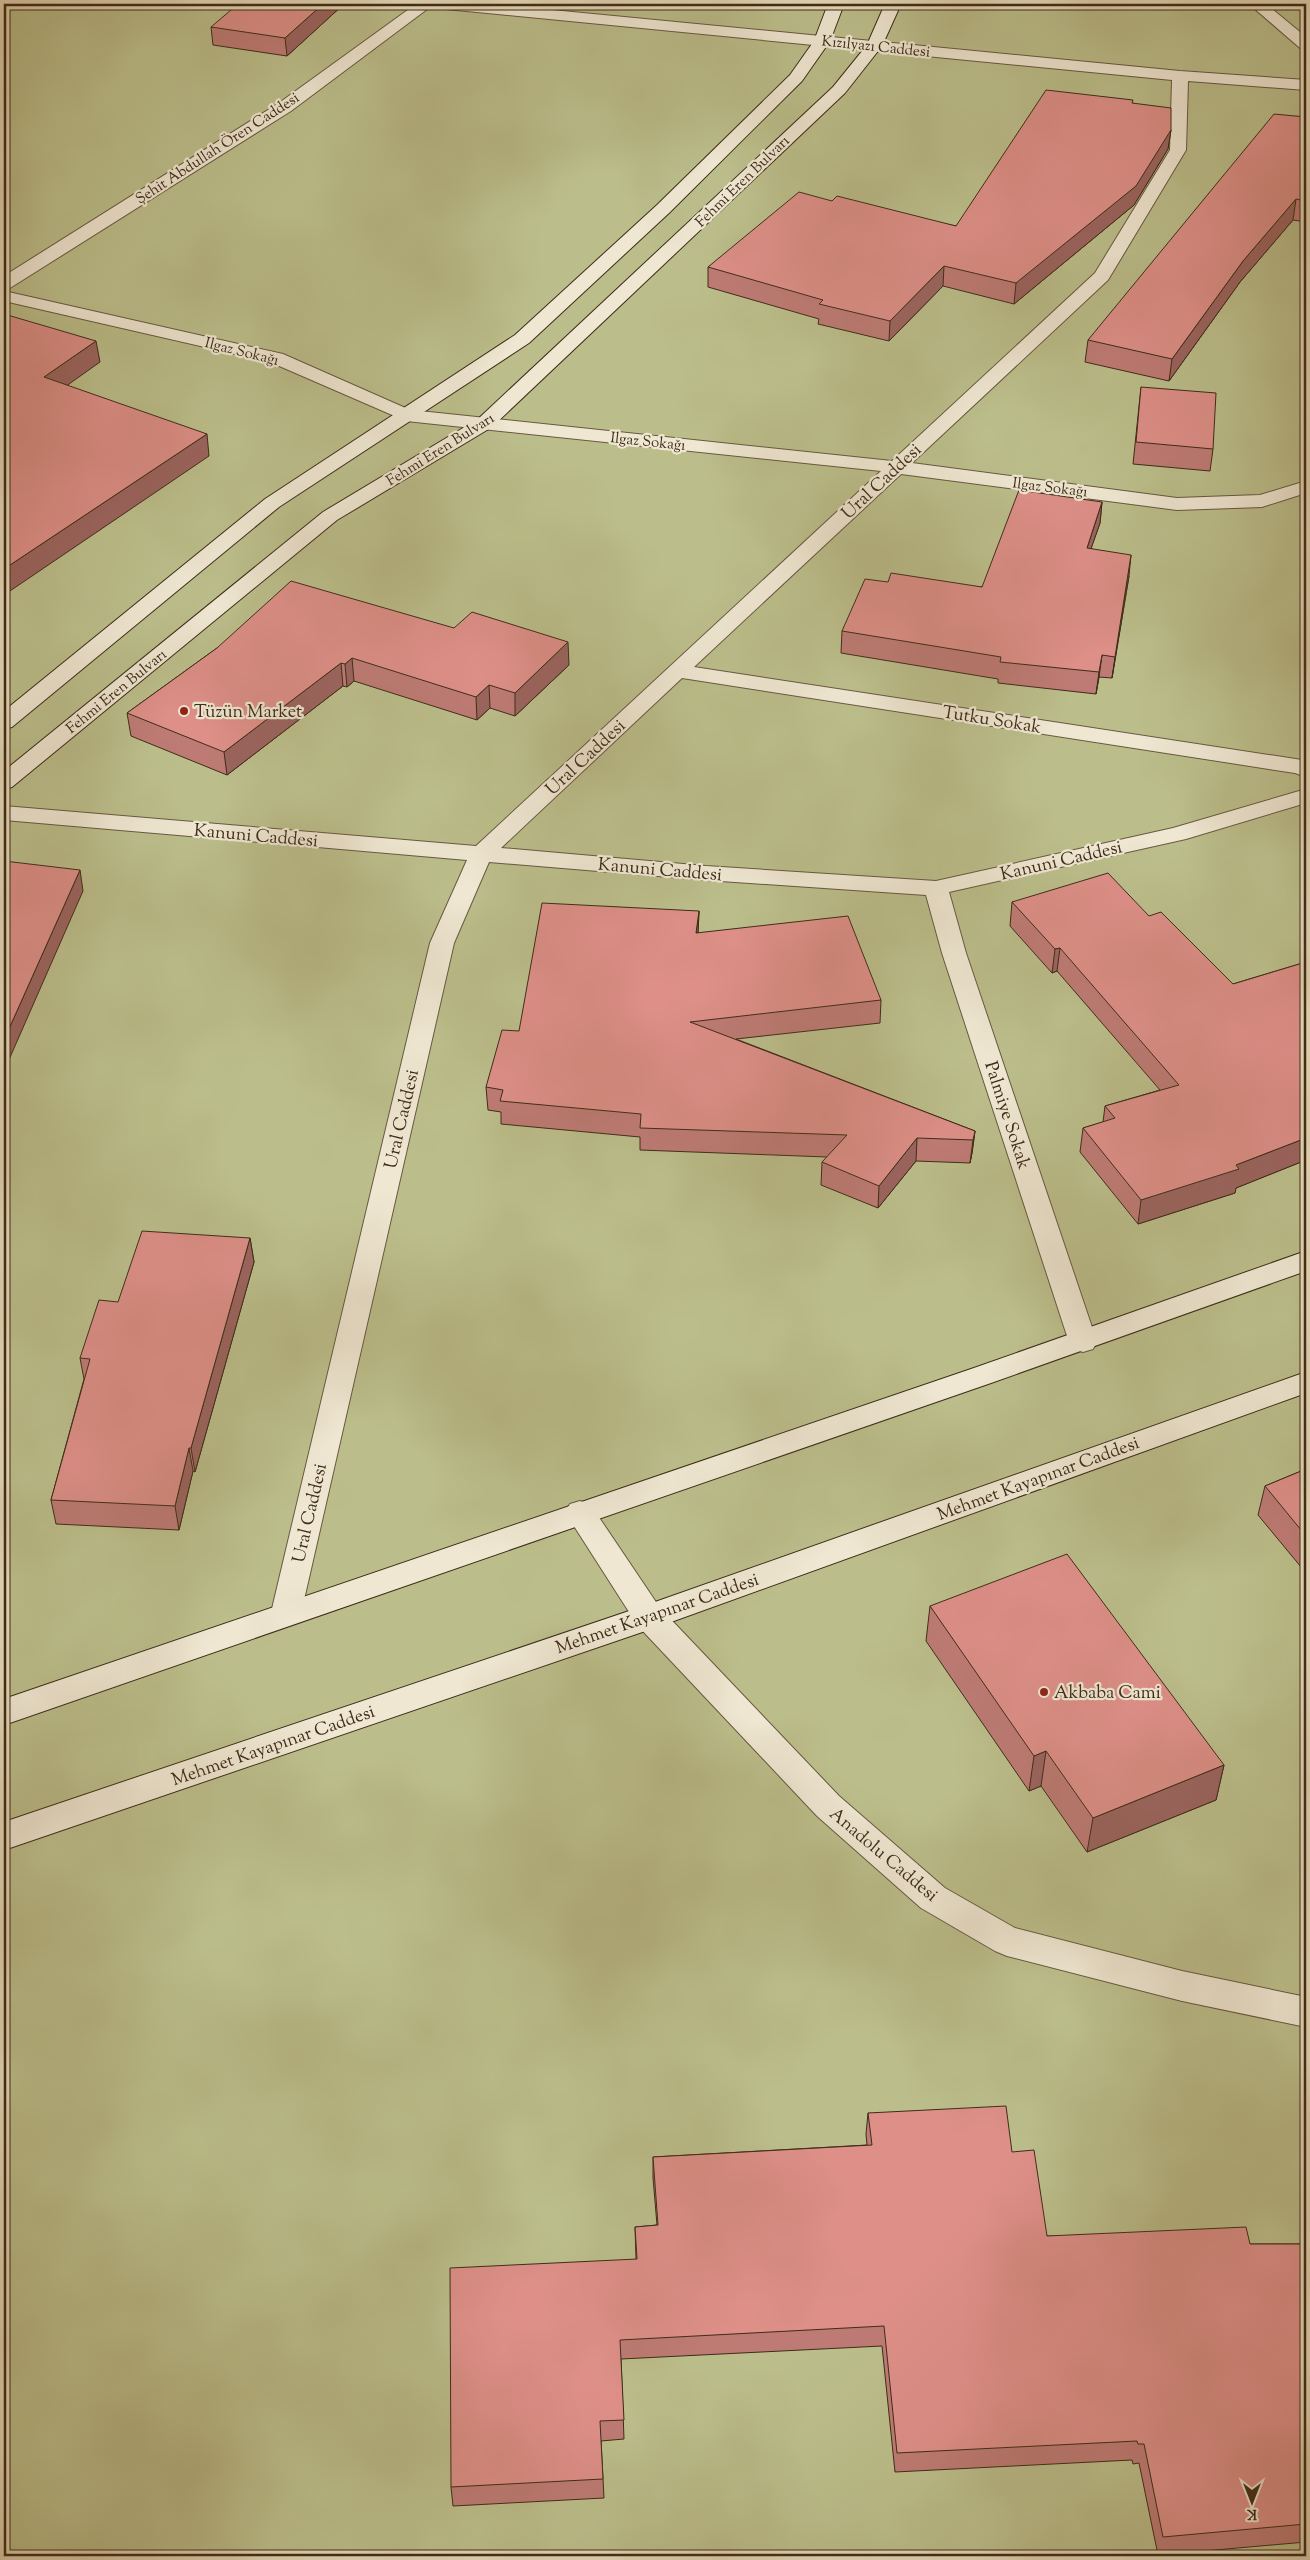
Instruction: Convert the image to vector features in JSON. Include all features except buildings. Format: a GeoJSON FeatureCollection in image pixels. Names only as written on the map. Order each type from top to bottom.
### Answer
{"type":"FeatureCollection","features":[{"type":"Feature","properties":{"kind":"street","name":"Şehit Abdullah Ören Caddesi"},"geometry":{"type":"LineString","coordinates":[[4,284],[285,106],[426,4]]}},
{"type":"Feature","properties":{"kind":"street","name":"Kızılyazı Caddesi"},"geometry":{"type":"LineString","coordinates":[[446,4],[1180,76],[1306,85]]}},
{"type":"Feature","properties":{"kind":"street","name":"Fehmi Eren Bulvarı"},"geometry":{"type":"LineString","coordinates":[[4,722],[272,503],[522,339],[677,195],[796,78],[822,41],[836,4]]}},
{"type":"Feature","properties":{"kind":"street","name":"Fehmi Eren Bulvarı"},"geometry":{"type":"LineString","coordinates":[[4,782],[330,516],[485,424],[839,90],[874,46],[892,4]]}},
{"type":"Feature","properties":{"kind":"street"},"geometry":{"type":"LineString","coordinates":[[1257,4],[1306,45]]}},
{"type":"Feature","properties":{"kind":"street","name":"Ural Caddesi"},"geometry":{"type":"LineString","coordinates":[[286,1613],[442,943],[481,854],[1102,276],[1178,150],[1180,76]]}},
{"type":"Feature","properties":{"kind":"street","name":"Ilgaz Sokağı"},"geometry":{"type":"LineString","coordinates":[[4,296],[276,358],[406,415],[896,467],[1177,504],[1262,500],[1306,487]]}},
{"type":"Feature","properties":{"kind":"street","name":"Tutku Sokak"},"geometry":{"type":"LineString","coordinates":[[677,671],[1302,767],[1306,770]]}},
{"type":"Feature","properties":{"kind":"street","name":"Kanuni Caddesi"},"geometry":{"type":"LineString","coordinates":[[4,813],[706,874],[936,888],[1178,834],[1306,796]]}},
{"type":"Feature","properties":{"kind":"street","name":"Palmiye Sokak"},"geometry":{"type":"LineString","coordinates":[[936,888],[954,953],[1083,1342]]}},
{"type":"Feature","properties":{"kind":"street"},"geometry":{"type":"LineString","coordinates":[[4,1712],[580,1512],[1083,1342],[1306,1261]]}},
{"type":"Feature","properties":{"kind":"street","name":"Mehmet Kayapınar Caddesi"},"geometry":{"type":"LineString","coordinates":[[4,1836],[649,1617],[1306,1382]]}},
{"type":"Feature","properties":{"kind":"street","name":"Anadolu Caddesi"},"geometry":{"type":"LineString","coordinates":[[580,1512],[649,1617],[828,1806],[933,1898],[1007,1941],[1182,1986],[1306,2012]]}},
{"type":"Feature","properties":{"kind":"green space"},"geometry":{"type":"Polygon","coordinates":[[[4,4],[1306,4],[1306,2556],[4,2556],[4,4]]]}},
{"type":"Feature","properties":{"kind":"place","name":"Tüzün Market"},"geometry":{"type":"Point","coordinates":[184,711]}},
{"type":"Feature","properties":{"kind":"place","name":"Akbaba Cami"},"geometry":{"type":"Point","coordinates":[1044,1692]}}]}
